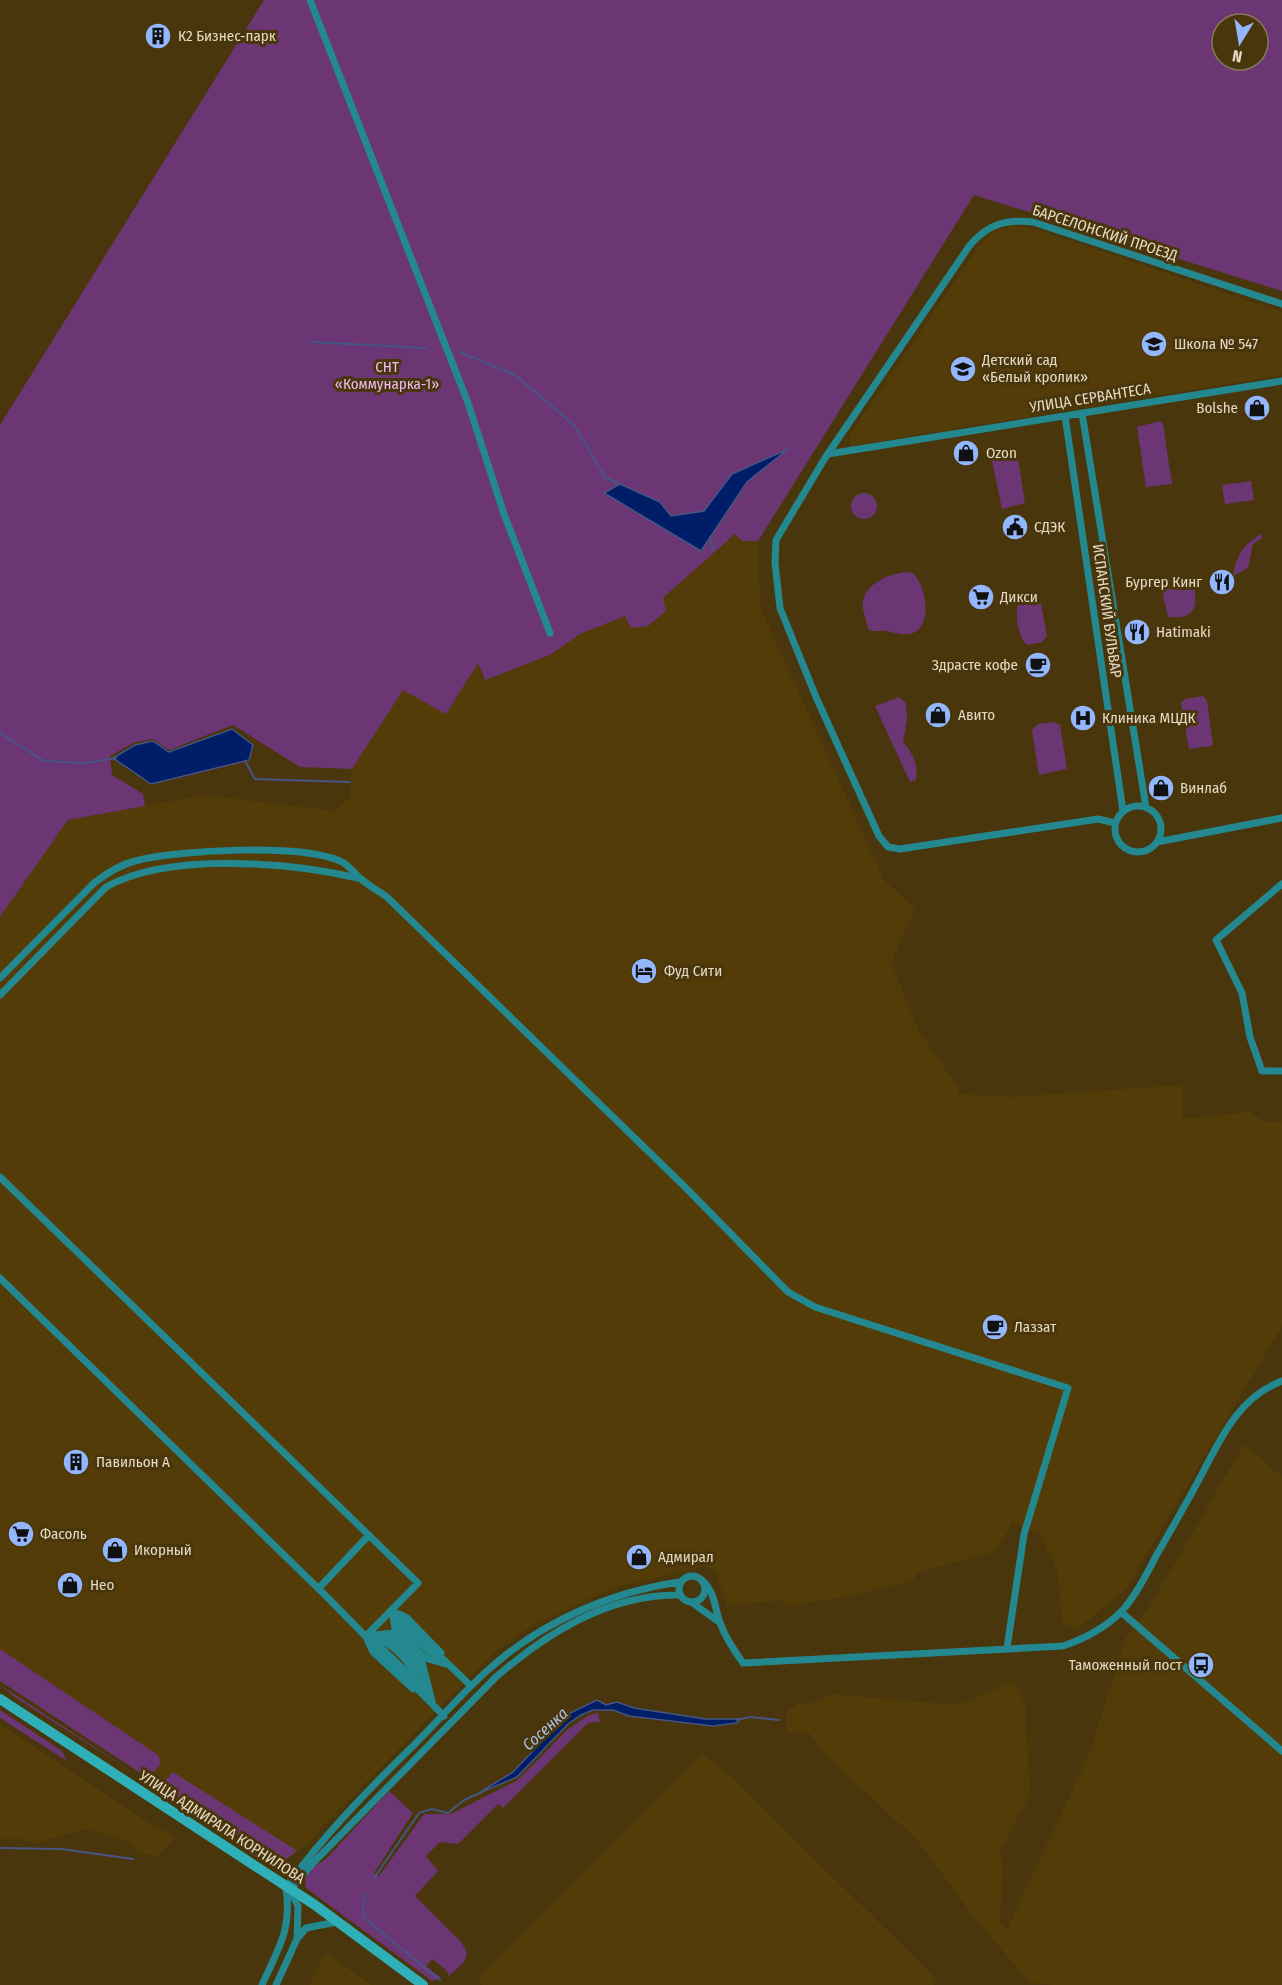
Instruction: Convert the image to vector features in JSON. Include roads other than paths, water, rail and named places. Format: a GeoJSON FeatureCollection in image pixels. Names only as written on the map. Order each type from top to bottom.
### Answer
{"type":"FeatureCollection","features":[{"type":"Feature","properties":{"kind":"main road","name":"УЛИЦА АДМИРАЛА КОРНИЛОВА"},"geometry":{"type":"LineString","coordinates":[[0,1699],[288,1888],[423,1985]]}},
{"type":"Feature","properties":{"kind":"street"},"geometry":{"type":"LineString","coordinates":[[310,0],[468,403],[504,514],[550,633]]}},
{"type":"Feature","properties":{"kind":"street","name":"БАРСЕЛОНСКИЙ ПРОЕЗД"},"geometry":{"type":"LineString","coordinates":[[1115,823],[1098,819],[900,849],[888,847],[882,841],[816,697],[779,604],[775,563],[776,540],[828,454],[970,245],[990,227],[1002,222],[1033,222],[1282,304]]}},
{"type":"Feature","properties":{"kind":"street","name":"УЛИЦА СЕРВАНТЕСА"},"geometry":{"type":"LineString","coordinates":[[828,454],[1282,381]]}},
{"type":"Feature","properties":{"kind":"street","name":"ИСПАНСКИЙ БУЛЬВАР"},"geometry":{"type":"LineString","coordinates":[[1082,413],[1146,807]]}},
{"type":"Feature","properties":{"kind":"street","name":"ИСПАНСКИЙ БУЛЬВАР"},"geometry":{"type":"LineString","coordinates":[[1065,416],[1123,811]]}},
{"type":"Feature","properties":{"kind":"street"},"geometry":{"type":"LineString","coordinates":[[842,433],[843,445],[850,449]]}},
{"type":"Feature","properties":{"kind":"street"},"geometry":{"type":"LineString","coordinates":[[1158,842],[1161,835],[1160,821],[1146,807],[1130,807],[1123,811],[1115,823],[1117,839],[1129,850],[1144,851],[1158,842],[1282,818]]}},
{"type":"Feature","properties":{"kind":"street"},"geometry":{"type":"LineString","coordinates":[[0,978],[94,882],[112,870],[133,862],[172,854],[272,850],[327,856],[343,862],[392,902],[788,1292],[815,1308],[1068,1388],[1024,1534],[1006,1648]]}},
{"type":"Feature","properties":{"kind":"street"},"geometry":{"type":"LineString","coordinates":[[0,995],[106,887],[126,876],[171,867],[226,864],[320,869],[361,879]]}},
{"type":"Feature","properties":{"kind":"street"},"geometry":{"type":"LineString","coordinates":[[1282,884],[1216,940],[1242,993],[1250,1037],[1262,1071],[1282,1071]]}},
{"type":"Feature","properties":{"kind":"street"},"geometry":{"type":"LineString","coordinates":[[0,1177],[418,1583],[366,1636]]}},
{"type":"Feature","properties":{"kind":"street"},"geometry":{"type":"LineString","coordinates":[[0,1278],[318,1588],[444,1716]]}},
{"type":"Feature","properties":{"kind":"street"},"geometry":{"type":"LineString","coordinates":[[262,1985],[285,1934],[290,1913],[288,1888],[338,1821],[444,1716],[471,1686],[521,1643],[561,1620],[610,1598],[680,1582],[691,1575],[702,1580],[713,1595],[719,1622],[730,1644],[744,1663],[1063,1646],[1084,1639],[1121,1612],[1135,1594],[1179,1520],[1222,1435],[1244,1406],[1268,1386],[1282,1381]]}},
{"type":"Feature","properties":{"kind":"street"},"geometry":{"type":"LineString","coordinates":[[318,1588],[369,1535]]}},
{"type":"Feature","properties":{"kind":"street"},"geometry":{"type":"LineString","coordinates":[[691,1602],[699,1600],[704,1595],[706,1587],[702,1580]]}},
{"type":"Feature","properties":{"kind":"street"},"geometry":{"type":"LineString","coordinates":[[680,1582],[680,1595]]}},
{"type":"Feature","properties":{"kind":"street"},"geometry":{"type":"LineString","coordinates":[[288,1888],[496,1677],[526,1651],[565,1626],[613,1605],[657,1595],[680,1595],[719,1622]]}},
{"type":"Feature","properties":{"kind":"street"},"geometry":{"type":"LineString","coordinates":[[392,1610],[406,1617],[437,1646],[449,1665],[471,1686]]}},
{"type":"Feature","properties":{"kind":"street"},"geometry":{"type":"LineString","coordinates":[[392,1610],[395,1629],[400,1634],[425,1658],[449,1665]]}},
{"type":"Feature","properties":{"kind":"street"},"geometry":{"type":"LineString","coordinates":[[1121,1612],[1282,1750]]}},
{"type":"Feature","properties":{"kind":"street"},"geometry":{"type":"LineString","coordinates":[[366,1636],[388,1636],[418,1665],[433,1705]]}},
{"type":"Feature","properties":{"kind":"street"},"geometry":{"type":"LineString","coordinates":[[288,1888],[298,1906],[297,1939]]}},
{"type":"Feature","properties":{"kind":"street"},"geometry":{"type":"LineString","coordinates":[[276,1985],[297,1939],[306,1928],[338,1922]]}},
{"type":"Feature","properties":{"kind":"waterway"},"geometry":{"type":"LineString","coordinates":[[311,342],[426,348]]}},
{"type":"Feature","properties":{"kind":"waterway"},"geometry":{"type":"LineString","coordinates":[[460,352],[515,375],[574,425],[605,477],[622,485]]}},
{"type":"Feature","properties":{"kind":"waterway"},"geometry":{"type":"LineString","coordinates":[[710,537],[713,550]]}},
{"type":"Feature","properties":{"kind":"waterway"},"geometry":{"type":"LineString","coordinates":[[0,733],[44,761],[85,763],[116,758]]}},
{"type":"Feature","properties":{"kind":"waterway"},"geometry":{"type":"LineString","coordinates":[[245,761],[255,779],[350,782]]}},
{"type":"Feature","properties":{"kind":"waterway","name":"Сосенка"},"geometry":{"type":"LineString","coordinates":[[737,1720],[750,1717],[779,1720]]}},
{"type":"Feature","properties":{"kind":"waterway","name":"Сосенка"},"geometry":{"type":"LineString","coordinates":[[374,1878],[419,1813],[432,1809],[448,1813],[464,1800],[482,1792]]}},
{"type":"Feature","properties":{"kind":"waterway"},"geometry":{"type":"LineString","coordinates":[[0,1848],[61,1849],[133,1859]]}},
{"type":"Feature","properties":{"kind":"waterway"},"geometry":{"type":"LineString","coordinates":[[366,1894],[363,1906],[364,1918],[440,1980]]}},
{"type":"Feature","properties":{"kind":"place","name":"К2 Бизнес-парк"},"geometry":{"type":"Point","coordinates":[158,36]}},
{"type":"Feature","properties":{"kind":"place","name":"Школа № 547"},"geometry":{"type":"Point","coordinates":[1154,344]}},
{"type":"Feature","properties":{"kind":"place","name":"Детский сад «Белый кролик»"},"geometry":{"type":"Point","coordinates":[963,369]}},
{"type":"Feature","properties":{"kind":"place","name":"Bolshe"},"geometry":{"type":"Point","coordinates":[1257,408]}},
{"type":"Feature","properties":{"kind":"place","name":"Ozon"},"geometry":{"type":"Point","coordinates":[966,453]}},
{"type":"Feature","properties":{"kind":"place","name":"СДЭК"},"geometry":{"type":"Point","coordinates":[1015,527]}},
{"type":"Feature","properties":{"kind":"place","name":"Бургер Кинг"},"geometry":{"type":"Point","coordinates":[1222,582]}},
{"type":"Feature","properties":{"kind":"place","name":"Дикси"},"geometry":{"type":"Point","coordinates":[981,597]}},
{"type":"Feature","properties":{"kind":"place","name":"Hatimaki"},"geometry":{"type":"Point","coordinates":[1137,632]}},
{"type":"Feature","properties":{"kind":"place","name":"Здрасте кофе"},"geometry":{"type":"Point","coordinates":[1038,665]}},
{"type":"Feature","properties":{"kind":"place","name":"Авито"},"geometry":{"type":"Point","coordinates":[938,715]}},
{"type":"Feature","properties":{"kind":"place","name":"Клиника МЦДК"},"geometry":{"type":"Point","coordinates":[1083,718]}},
{"type":"Feature","properties":{"kind":"place","name":"Винлаб"},"geometry":{"type":"Point","coordinates":[1161,788]}},
{"type":"Feature","properties":{"kind":"place","name":"Фуд Сити"},"geometry":{"type":"Point","coordinates":[644,971]}},
{"type":"Feature","properties":{"kind":"place","name":"Лаззат"},"geometry":{"type":"Point","coordinates":[995,1327]}},
{"type":"Feature","properties":{"kind":"place","name":"Павильон А"},"geometry":{"type":"Point","coordinates":[76,1462]}},
{"type":"Feature","properties":{"kind":"place","name":"Фасоль"},"geometry":{"type":"Point","coordinates":[21,1534]}},
{"type":"Feature","properties":{"kind":"place","name":"Икорный"},"geometry":{"type":"Point","coordinates":[115,1550]}},
{"type":"Feature","properties":{"kind":"place","name":"Адмирал"},"geometry":{"type":"Point","coordinates":[639,1557]}},
{"type":"Feature","properties":{"kind":"place","name":"Нео"},"geometry":{"type":"Point","coordinates":[70,1585]}},
{"type":"Feature","properties":{"kind":"place","name":"Таможенный пост"},"geometry":{"type":"Point","coordinates":[1201,1665]}},
{"type":"Feature","properties":{"kind":"park label","name":"СНТ «Коммунарка-1»"},"geometry":{"type":"Point","coordinates":[387,376]}}]}
